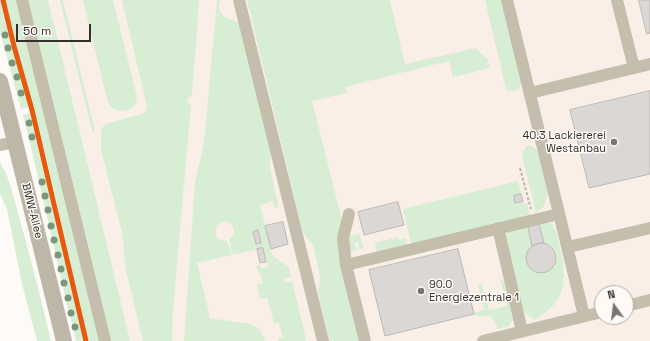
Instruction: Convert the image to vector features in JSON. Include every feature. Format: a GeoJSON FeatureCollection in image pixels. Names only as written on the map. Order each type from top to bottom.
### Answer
{"type":"FeatureCollection","features":[{"type":"Feature","properties":{"kind":"main road","name":"BMW-Allee"},"geometry":{"type":"LineString","coordinates":[[0,81],[7,144],[64,341]]}},
{"type":"Feature","properties":{"kind":"lane"},"geometry":{"type":"LineString","coordinates":[[22,0],[105,341]]}},
{"type":"Feature","properties":{"kind":"lane"},"geometry":{"type":"LineString","coordinates":[[239,0],[323,341]]}},
{"type":"Feature","properties":{"kind":"lane"},"geometry":{"type":"LineString","coordinates":[[507,0],[584,316]]}},
{"type":"Feature","properties":{"kind":"lane"},"geometry":{"type":"LineString","coordinates":[[617,0],[634,68]]}},
{"type":"Feature","properties":{"kind":"lane"},"geometry":{"type":"LineString","coordinates":[[530,93],[650,64]]}},
{"type":"Feature","properties":{"kind":"lane"},"geometry":{"type":"LineString","coordinates":[[349,214],[343,238],[346,265],[365,341]]}},
{"type":"Feature","properties":{"kind":"lane"},"geometry":{"type":"LineString","coordinates":[[346,265],[559,214]]}},
{"type":"Feature","properties":{"kind":"lane"},"geometry":{"type":"LineString","coordinates":[[498,228],[522,331]]}},
{"type":"Feature","properties":{"kind":"lane"},"geometry":{"type":"LineString","coordinates":[[568,247],[650,228]]}},
{"type":"Feature","properties":{"kind":"lane"},"geometry":{"type":"LineString","coordinates":[[634,304],[650,300]]}},
{"type":"Feature","properties":{"kind":"lane"},"geometry":{"type":"LineString","coordinates":[[483,341],[594,314]]}},
{"type":"Feature","properties":{"kind":"path"},"geometry":{"type":"LineString","coordinates":[[520,168],[533,220]]}},
{"type":"Feature","properties":{"kind":"shaded area"},"geometry":{"type":"Polygon","coordinates":[[[19,0],[650,0],[650,341],[102,341],[19,0]]]}},
{"type":"Feature","properties":{"kind":"green space"},"geometry":{"type":"Polygon","coordinates":[[[0,0],[29,107],[21,109],[0,32],[0,0]]]}},
{"type":"Feature","properties":{"kind":"green space"},"geometry":{"type":"Polygon","coordinates":[[[5,0],[48,0],[130,341],[88,341],[70,268],[54,189],[5,0]]]}},
{"type":"Feature","properties":{"kind":"green space"},"geometry":{"type":"Polygon","coordinates":[[[60,0],[63,0],[95,131],[92,131],[60,0]]]}},
{"type":"Feature","properties":{"kind":"green space"},"geometry":{"type":"Polygon","coordinates":[[[83,0],[113,0],[137,97],[136,104],[125,111],[117,111],[108,103],[83,0]]]}},
{"type":"Feature","properties":{"kind":"green space"},"geometry":{"type":"Polygon","coordinates":[[[122,0],[199,0],[192,96],[188,98],[187,103],[191,104],[173,311],[172,341],[143,341],[126,271],[122,232],[101,150],[101,130],[105,124],[142,114],[145,112],[147,107],[122,0]]]}},
{"type":"Feature","properties":{"kind":"green space"},"geometry":{"type":"Polygon","coordinates":[[[217,0],[220,0],[219,6],[221,14],[240,23],[271,149],[270,167],[278,204],[277,208],[275,208],[273,201],[260,205],[272,255],[289,267],[291,277],[284,279],[285,283],[292,281],[306,339],[305,341],[278,341],[278,338],[283,337],[279,323],[274,323],[267,298],[260,299],[257,285],[263,283],[257,266],[259,265],[262,269],[268,266],[263,248],[233,255],[229,240],[232,238],[234,229],[231,224],[225,221],[217,225],[215,233],[217,237],[223,241],[227,241],[232,255],[197,263],[209,318],[251,324],[260,330],[265,341],[184,341],[195,182],[204,143],[217,0]]]}},
{"type":"Feature","properties":{"kind":"green space"},"geometry":{"type":"Polygon","coordinates":[[[247,0],[390,0],[405,64],[476,48],[488,60],[490,68],[453,77],[449,61],[345,87],[347,93],[312,101],[342,221],[360,341],[330,341],[318,293],[320,277],[313,245],[303,233],[247,0]]]}},
{"type":"Feature","properties":{"kind":"green space"},"geometry":{"type":"Polygon","coordinates":[[[485,0],[502,0],[522,84],[518,90],[509,91],[506,89],[485,0]]]}},
{"type":"Feature","properties":{"kind":"green space"},"geometry":{"type":"Polygon","coordinates":[[[30,113],[84,341],[76,341],[69,313],[23,115],[30,113]]]}},
{"type":"Feature","properties":{"kind":"green space"},"geometry":{"type":"Polygon","coordinates":[[[528,145],[532,146],[539,152],[548,192],[544,206],[536,213],[522,155],[528,145]]]}},
{"type":"Feature","properties":{"kind":"green space"},"geometry":{"type":"Polygon","coordinates":[[[0,162],[9,181],[13,195],[51,341],[37,341],[22,284],[7,209],[0,194],[0,162]]]}},
{"type":"Feature","properties":{"kind":"green space"},"geometry":{"type":"Polygon","coordinates":[[[518,181],[524,204],[527,203],[530,216],[411,243],[403,209],[518,181]]]}},
{"type":"Feature","properties":{"kind":"green space"},"geometry":{"type":"Polygon","coordinates":[[[539,224],[554,224],[552,226],[556,231],[564,270],[564,281],[562,291],[556,301],[548,311],[535,320],[527,315],[522,308],[505,235],[509,231],[528,227],[532,246],[527,253],[527,263],[534,271],[541,273],[548,271],[556,260],[556,253],[553,247],[544,243],[539,224]]]}},
{"type":"Feature","properties":{"kind":"green space"},"geometry":{"type":"Polygon","coordinates":[[[359,233],[364,248],[359,250],[359,242],[354,243],[358,250],[346,253],[347,237],[359,233]]]}},
{"type":"Feature","properties":{"kind":"green space"},"geometry":{"type":"Polygon","coordinates":[[[398,237],[399,240],[406,238],[407,246],[377,253],[375,243],[398,237]]]}},
{"type":"Feature","properties":{"kind":"green space"},"geometry":{"type":"Polygon","coordinates":[[[500,279],[504,281],[514,319],[509,326],[498,329],[492,317],[478,316],[473,313],[484,310],[478,285],[482,284],[489,310],[507,306],[500,279]]]}},
{"type":"Feature","properties":{"kind":"building"},"geometry":{"type":"Polygon","coordinates":[[[639,0],[650,0],[650,33],[647,34],[639,0]]]}},
{"type":"Feature","properties":{"kind":"building","name":"40.3 Lackiererei Westanbau"},"geometry":{"type":"Polygon","coordinates":[[[650,91],[650,174],[589,188],[570,110],[650,91]]]}},
{"type":"Feature","properties":{"kind":"building"},"geometry":{"type":"Polygon","coordinates":[[[521,194],[523,201],[515,203],[514,196],[521,194]]]}},
{"type":"Feature","properties":{"kind":"building"},"geometry":{"type":"Polygon","coordinates":[[[398,202],[404,225],[364,235],[358,212],[398,202]]]}},
{"type":"Feature","properties":{"kind":"building"},"geometry":{"type":"Polygon","coordinates":[[[283,222],[288,244],[271,249],[265,226],[283,222]]]}},
{"type":"Feature","properties":{"kind":"building"},"geometry":{"type":"Polygon","coordinates":[[[539,224],[544,243],[539,243],[532,246],[528,227],[539,224]]]}},
{"type":"Feature","properties":{"kind":"building"},"geometry":{"type":"Polygon","coordinates":[[[258,230],[261,243],[256,244],[253,232],[258,230]]]}},
{"type":"Feature","properties":{"kind":"building"},"geometry":{"type":"Polygon","coordinates":[[[541,243],[552,247],[556,258],[552,269],[541,273],[530,269],[526,258],[530,247],[541,243]]]}},
{"type":"Feature","properties":{"kind":"building"},"geometry":{"type":"Polygon","coordinates":[[[263,248],[266,262],[260,263],[257,249],[263,248]]]}},
{"type":"Feature","properties":{"kind":"building","name":"90.0 Energiezentrale 1"},"geometry":{"type":"Polygon","coordinates":[[[458,249],[474,314],[385,336],[369,270],[458,249]]]}},
{"type":"Feature","properties":{"kind":"cycle path"},"geometry":{"type":"LineString","coordinates":[[3,0],[32,110],[86,341]]}},
{"type":"Feature","properties":{"kind":"place","name":"40.3 Lackiererei Westanbau"},"geometry":{"type":"Point","coordinates":[614,142]}},
{"type":"Feature","properties":{"kind":"place","name":"90.0 Energiezentrale 1"},"geometry":{"type":"Point","coordinates":[421,291]}}]}
